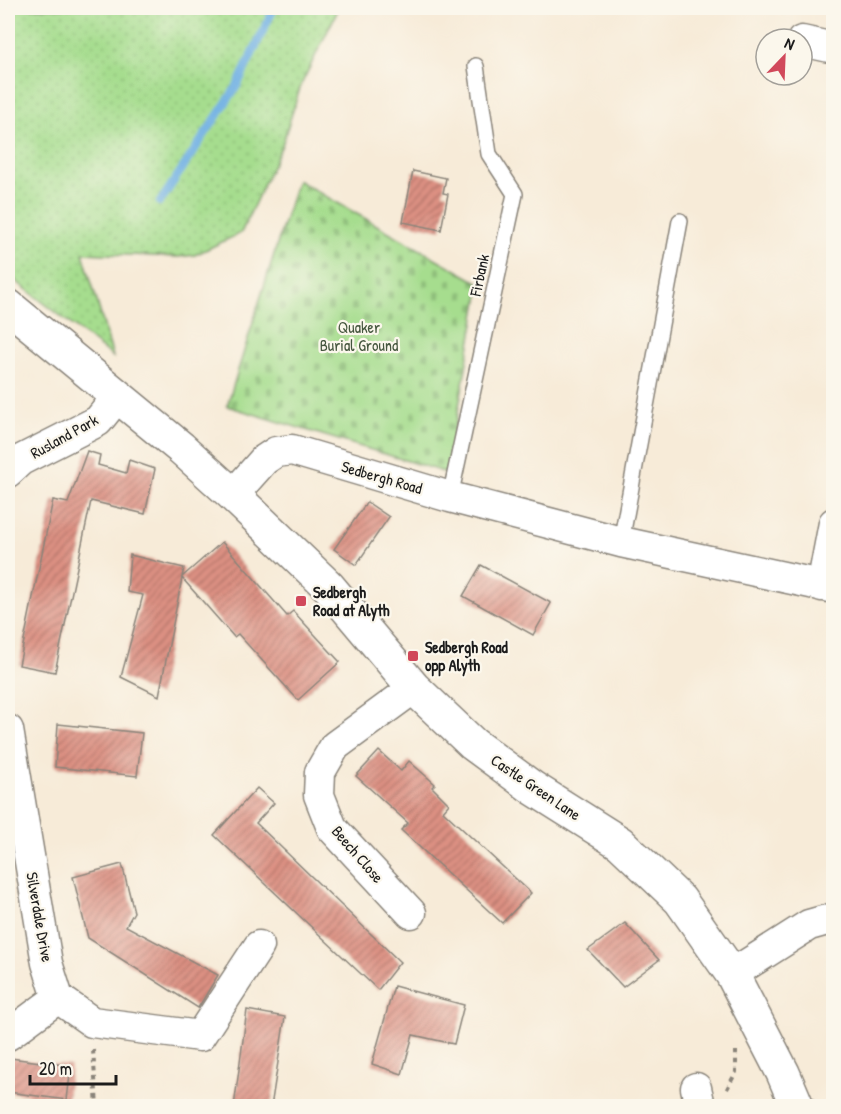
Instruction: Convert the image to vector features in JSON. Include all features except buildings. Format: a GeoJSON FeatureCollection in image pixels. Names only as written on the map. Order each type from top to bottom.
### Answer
{"type":"FeatureCollection","features":[{"type":"Feature","properties":{"kind":"highway"},"geometry":{"type":"LineString","coordinates":[[8,306],[181,448],[233,495]]}},
{"type":"Feature","properties":{"kind":"highway","name":"Castle Green Lane"},"geometry":{"type":"LineString","coordinates":[[233,495],[329,588],[414,688],[473,744],[533,788],[620,843],[680,900],[732,974],[783,1073],[797,1107]]}},
{"type":"Feature","properties":{"kind":"street"},"geometry":{"type":"LineString","coordinates":[[814,44],[834,48]]}},
{"type":"Feature","properties":{"kind":"street","name":"Rusland Park"},"geometry":{"type":"LineString","coordinates":[[8,472],[21,460],[98,420],[118,396]]}},
{"type":"Feature","properties":{"kind":"street","name":"Sedbergh Road"},"geometry":{"type":"LineString","coordinates":[[233,495],[264,460],[276,452],[292,450],[450,497],[621,542],[828,587]]}},
{"type":"Feature","properties":{"kind":"street"},"geometry":{"type":"LineString","coordinates":[[828,587],[834,523]]}},
{"type":"Feature","properties":{"kind":"street","name":"Beech Close"},"geometry":{"type":"LineString","coordinates":[[411,913],[332,828],[319,795],[320,772],[335,746],[414,688]]}},
{"type":"Feature","properties":{"kind":"street","name":"Silverdale Drive"},"geometry":{"type":"LineString","coordinates":[[8,730],[47,963],[58,998]]}},
{"type":"Feature","properties":{"kind":"street"},"geometry":{"type":"LineString","coordinates":[[732,974],[809,925],[834,918]]}},
{"type":"Feature","properties":{"kind":"street"},"geometry":{"type":"LineString","coordinates":[[8,1035],[58,998],[92,1022],[200,1036],[259,946]]}},
{"type":"Feature","properties":{"kind":"lane","name":"Firbank"},"geometry":{"type":"LineString","coordinates":[[450,497],[515,194],[489,154],[476,66]]}},
{"type":"Feature","properties":{"kind":"lane"},"geometry":{"type":"LineString","coordinates":[[621,542],[681,221]]}},
{"type":"Feature","properties":{"kind":"path"},"geometry":{"type":"LineString","coordinates":[[92,1022],[96,1107]]}},
{"type":"Feature","properties":{"kind":"path"},"geometry":{"type":"LineString","coordinates":[[707,1096],[736,1072],[736,1037],[758,1025]]}},
{"type":"Feature","properties":{"kind":"green space"},"geometry":{"type":"Polygon","coordinates":[[[8,8],[339,8],[301,85],[282,145],[241,233],[195,255],[178,257],[83,253],[113,357],[8,275],[8,8]]]}},
{"type":"Feature","properties":{"kind":"green space","name":"Quaker Burial Ground"},"geometry":{"type":"Polygon","coordinates":[[[297,180],[481,284],[447,473],[227,406],[297,180]]]}},
{"type":"Feature","properties":{"kind":"waterway"},"geometry":{"type":"LineString","coordinates":[[160,202],[237,86],[274,8]]}},
{"type":"Feature","properties":{"kind":"place","name":"Sedbergh Road at Alyth"},"geometry":{"type":"Point","coordinates":[301,601]}},
{"type":"Feature","properties":{"kind":"place","name":"Sedbergh Road opp Alyth"},"geometry":{"type":"Point","coordinates":[413,656]}}]}
